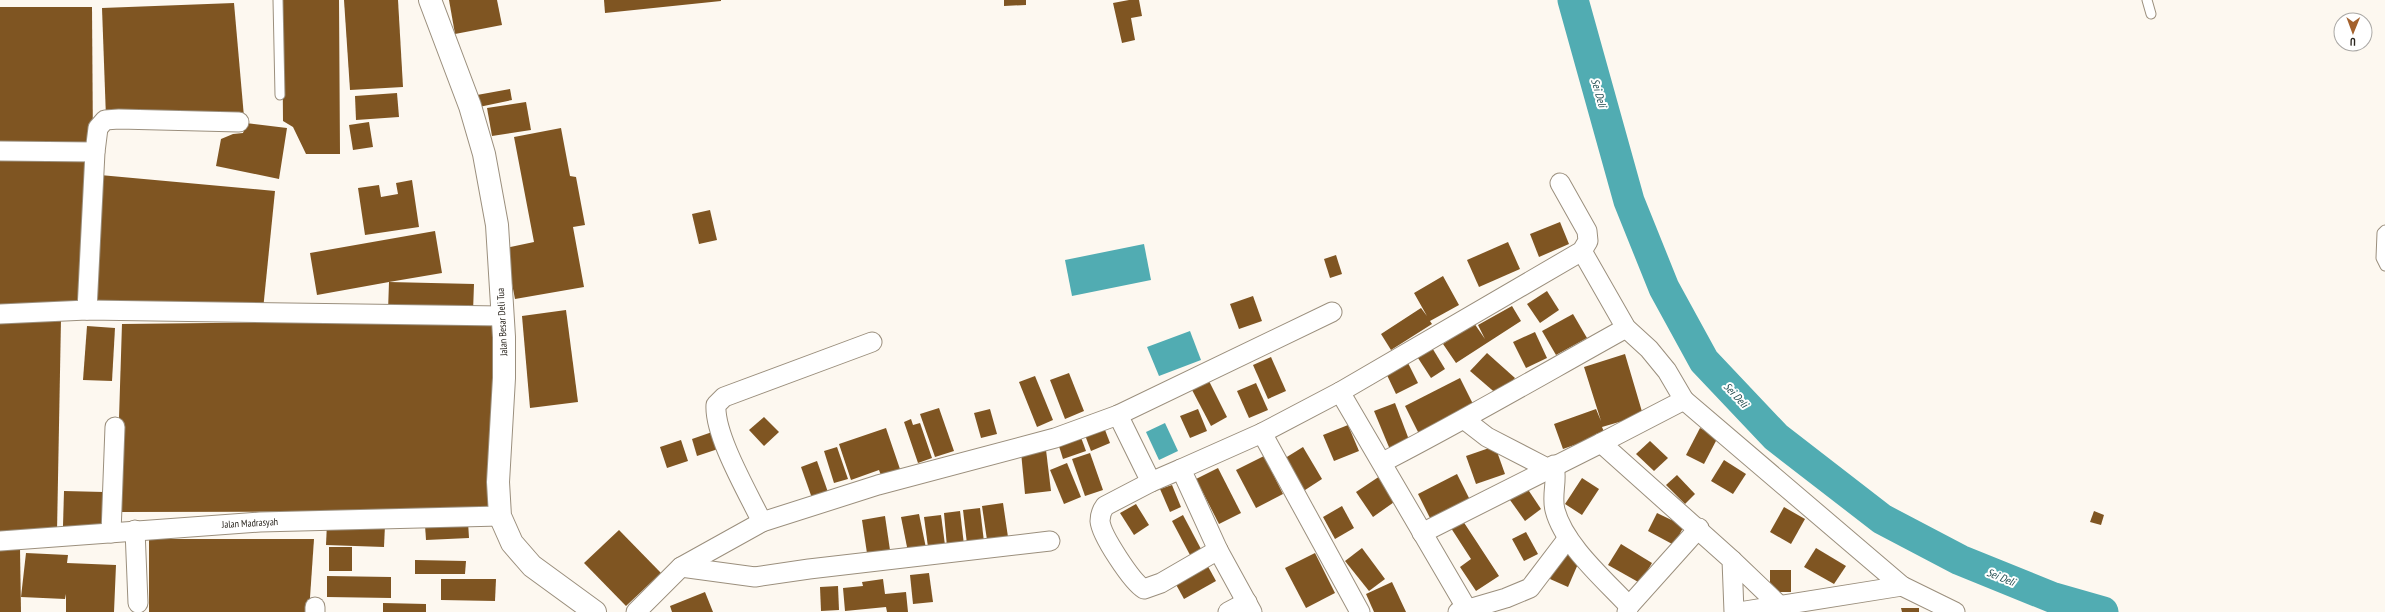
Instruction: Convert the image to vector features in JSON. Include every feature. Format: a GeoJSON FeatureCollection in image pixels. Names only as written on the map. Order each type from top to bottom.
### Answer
{"type":"FeatureCollection","features":[{"type":"Feature","properties":{"kind":"main road","name":"Jalan Besar Deli Tua"},"geometry":{"type":"LineString","coordinates":[[430,0],[470,106],[484,154],[497,225],[504,378],[498,482],[500,516],[512,543],[532,566],[595,612]]}},
{"type":"Feature","properties":{"kind":"street"},"geometry":{"type":"LineString","coordinates":[[87,310],[95,152],[98,128],[105,120],[239,122]]}},
{"type":"Feature","properties":{"kind":"street"},"geometry":{"type":"LineString","coordinates":[[0,151],[95,152]]}},
{"type":"Feature","properties":{"kind":"street"},"geometry":{"type":"LineString","coordinates":[[1218,550],[1154,586],[1144,589],[1138,586],[1102,530],[1100,519],[1105,506],[1150,482],[1262,433],[1340,392],[1582,251],[1588,241],[1587,231],[1560,183]]}},
{"type":"Feature","properties":{"kind":"street"},"geometry":{"type":"LineString","coordinates":[[1582,251],[1626,328],[1649,349],[1667,371],[1684,400],[1902,586],[1955,612]]}},
{"type":"Feature","properties":{"kind":"street"},"geometry":{"type":"LineString","coordinates":[[0,314],[87,310],[502,316]]}},
{"type":"Feature","properties":{"kind":"street"},"geometry":{"type":"LineString","coordinates":[[636,612],[681,567],[762,522],[878,485],[1055,438],[1118,415],[1332,312]]}},
{"type":"Feature","properties":{"kind":"street"},"geometry":{"type":"LineString","coordinates":[[1383,462],[1465,420],[1499,398],[1626,328]]}},
{"type":"Feature","properties":{"kind":"street"},"geometry":{"type":"LineString","coordinates":[[762,522],[727,447],[715,415],[716,405],[724,397],[872,342]]}},
{"type":"Feature","properties":{"kind":"street"},"geometry":{"type":"LineString","coordinates":[[1340,392],[1383,462],[1462,611],[1506,598],[1530,588],[1568,538]]}},
{"type":"Feature","properties":{"kind":"street"},"geometry":{"type":"LineString","coordinates":[[1422,533],[1551,466],[1601,443],[1684,400]]}},
{"type":"Feature","properties":{"kind":"street"},"geometry":{"type":"LineString","coordinates":[[1118,415],[1150,482]]}},
{"type":"Feature","properties":{"kind":"street"},"geometry":{"type":"LineString","coordinates":[[1465,420],[1487,437],[1551,466],[1557,477],[1554,502],[1556,512],[1568,538],[1628,609],[1699,528]]}},
{"type":"Feature","properties":{"kind":"street"},"geometry":{"type":"LineString","coordinates":[[111,533],[115,427]]}},
{"type":"Feature","properties":{"kind":"street"},"geometry":{"type":"LineString","coordinates":[[1262,433],[1360,612]]}},
{"type":"Feature","properties":{"kind":"street"},"geometry":{"type":"LineString","coordinates":[[1601,443],[1699,528],[1780,606]]}},
{"type":"Feature","properties":{"kind":"street"},"geometry":{"type":"LineString","coordinates":[[1182,469],[1218,550],[1249,607],[1228,612]]}},
{"type":"Feature","properties":{"kind":"street","name":"Jalan Madrasyah"},"geometry":{"type":"LineString","coordinates":[[0,541],[260,522],[500,516]]}},
{"type":"Feature","properties":{"kind":"street"},"geometry":{"type":"LineString","coordinates":[[136,530],[138,603]]}},
{"type":"Feature","properties":{"kind":"street"},"geometry":{"type":"LineString","coordinates":[[681,567],[755,577],[809,568],[1050,541]]}},
{"type":"Feature","properties":{"kind":"street"},"geometry":{"type":"LineString","coordinates":[[1732,560],[1734,612]]}},
{"type":"Feature","properties":{"kind":"street"},"geometry":{"type":"LineString","coordinates":[[1739,612],[1902,586]]}},
{"type":"Feature","properties":{"kind":"lane"},"geometry":{"type":"LineString","coordinates":[[278,0],[280,95]]}},
{"type":"Feature","properties":{"kind":"lane"},"geometry":{"type":"LineString","coordinates":[[2147,0],[2151,14]]}},
{"type":"Feature","properties":{"kind":"lane"},"geometry":{"type":"LineString","coordinates":[[2385,230],[2382,233],[2381,258],[2385,266]]}},
{"type":"Feature","properties":{"kind":"water"},"geometry":{"type":"Polygon","coordinates":[[[1144,244],[1151,280],[1072,296],[1065,260],[1144,244]]]}},
{"type":"Feature","properties":{"kind":"water"},"geometry":{"type":"Polygon","coordinates":[[[1190,331],[1201,360],[1159,376],[1147,347],[1190,331]]]}},
{"type":"Feature","properties":{"kind":"water"},"geometry":{"type":"Polygon","coordinates":[[[1165,423],[1178,451],[1159,460],[1146,432],[1165,423]]]}},
{"type":"Feature","properties":{"kind":"building"},"geometry":{"type":"Polygon","coordinates":[[[282,0],[339,0],[340,154],[306,154],[293,127],[283,121],[282,0]]]}},
{"type":"Feature","properties":{"kind":"building"},"geometry":{"type":"Polygon","coordinates":[[[344,0],[398,0],[403,87],[350,90],[344,0]]]}},
{"type":"Feature","properties":{"kind":"building"},"geometry":{"type":"Polygon","coordinates":[[[449,0],[497,0],[502,25],[455,34],[449,0]]]}},
{"type":"Feature","properties":{"kind":"building"},"geometry":{"type":"Polygon","coordinates":[[[604,0],[721,0],[721,1],[605,13],[604,0]]]}},
{"type":"Feature","properties":{"kind":"building"},"geometry":{"type":"Polygon","coordinates":[[[1004,0],[1026,0],[1026,5],[1004,6],[1004,0]]]}},
{"type":"Feature","properties":{"kind":"building"},"geometry":{"type":"Polygon","coordinates":[[[1139,0],[1142,16],[1131,18],[1135,40],[1122,43],[1113,3],[1139,0]]]}},
{"type":"Feature","properties":{"kind":"building"},"geometry":{"type":"Polygon","coordinates":[[[234,3],[244,117],[106,118],[102,8],[234,3]]]}},
{"type":"Feature","properties":{"kind":"building"},"geometry":{"type":"Polygon","coordinates":[[[0,7],[92,7],[93,149],[0,150],[0,7]]]}},
{"type":"Feature","properties":{"kind":"building"},"geometry":{"type":"Polygon","coordinates":[[[510,89],[512,100],[479,107],[477,95],[510,89]]]}},
{"type":"Feature","properties":{"kind":"building"},"geometry":{"type":"Polygon","coordinates":[[[397,93],[399,117],[356,120],[355,96],[397,93]]]}},
{"type":"Feature","properties":{"kind":"building"},"geometry":{"type":"Polygon","coordinates":[[[526,102],[531,130],[492,136],[487,108],[526,102]]]}},
{"type":"Feature","properties":{"kind":"building"},"geometry":{"type":"Polygon","coordinates":[[[369,122],[373,147],[353,150],[349,125],[369,122]]]}},
{"type":"Feature","properties":{"kind":"building"},"geometry":{"type":"Polygon","coordinates":[[[246,123],[287,128],[279,179],[216,166],[221,139],[233,134],[243,133],[246,123]]]}},
{"type":"Feature","properties":{"kind":"building"},"geometry":{"type":"Polygon","coordinates":[[[561,128],[570,176],[576,177],[585,225],[573,227],[584,287],[515,299],[505,248],[534,242],[514,137],[561,128]]]}},
{"type":"Feature","properties":{"kind":"building"},"geometry":{"type":"Polygon","coordinates":[[[0,155],[92,159],[79,304],[0,306],[0,155]]]}},
{"type":"Feature","properties":{"kind":"building"},"geometry":{"type":"Polygon","coordinates":[[[100,175],[275,191],[263,310],[89,308],[100,175]]]}},
{"type":"Feature","properties":{"kind":"building"},"geometry":{"type":"Polygon","coordinates":[[[412,180],[419,227],[365,235],[358,188],[379,185],[381,197],[398,194],[396,183],[412,180]]]}},
{"type":"Feature","properties":{"kind":"building"},"geometry":{"type":"Polygon","coordinates":[[[710,210],[717,240],[699,244],[692,214],[710,210]]]}},
{"type":"Feature","properties":{"kind":"building"},"geometry":{"type":"Polygon","coordinates":[[[1560,222],[1569,244],[1539,257],[1530,234],[1560,222]]]}},
{"type":"Feature","properties":{"kind":"building"},"geometry":{"type":"Polygon","coordinates":[[[435,231],[442,273],[317,295],[310,253],[435,231]]]}},
{"type":"Feature","properties":{"kind":"building"},"geometry":{"type":"Polygon","coordinates":[[[1508,242],[1520,269],[1479,287],[1467,260],[1508,242]]]}},
{"type":"Feature","properties":{"kind":"building"},"geometry":{"type":"Polygon","coordinates":[[[1336,255],[1342,274],[1330,278],[1324,259],[1336,255]]]}},
{"type":"Feature","properties":{"kind":"building"},"geometry":{"type":"Polygon","coordinates":[[[1443,276],[1459,305],[1430,321],[1432,324],[1391,350],[1381,334],[1421,308],[1427,316],[1414,293],[1443,276]]]}},
{"type":"Feature","properties":{"kind":"building"},"geometry":{"type":"Polygon","coordinates":[[[389,282],[474,284],[473,312],[388,311],[389,282]]]}},
{"type":"Feature","properties":{"kind":"building"},"geometry":{"type":"Polygon","coordinates":[[[1547,291],[1559,310],[1540,323],[1527,304],[1547,291]]]}},
{"type":"Feature","properties":{"kind":"building"},"geometry":{"type":"Polygon","coordinates":[[[1253,296],[1262,321],[1239,329],[1230,304],[1253,296]]]}},
{"type":"Feature","properties":{"kind":"building"},"geometry":{"type":"Polygon","coordinates":[[[1512,306],[1521,321],[1456,363],[1443,344],[1474,323],[1485,339],[1478,325],[1512,306]]]}},
{"type":"Feature","properties":{"kind":"building"},"geometry":{"type":"Polygon","coordinates":[[[566,310],[578,402],[530,408],[522,316],[566,310]]]}},
{"type":"Feature","properties":{"kind":"building"},"geometry":{"type":"Polygon","coordinates":[[[1573,314],[1587,338],[1556,355],[1542,331],[1573,314]]]}},
{"type":"Feature","properties":{"kind":"building"},"geometry":{"type":"Polygon","coordinates":[[[0,319],[61,319],[57,532],[0,536],[0,319]]]}},
{"type":"Feature","properties":{"kind":"building"},"geometry":{"type":"Polygon","coordinates":[[[496,320],[490,511],[116,512],[122,324],[496,320]]]}},
{"type":"Feature","properties":{"kind":"building"},"geometry":{"type":"Polygon","coordinates":[[[87,326],[115,328],[112,381],[83,380],[87,326]]]}},
{"type":"Feature","properties":{"kind":"building"},"geometry":{"type":"Polygon","coordinates":[[[1535,332],[1547,358],[1526,368],[1513,342],[1535,332]]]}},
{"type":"Feature","properties":{"kind":"building"},"geometry":{"type":"Polygon","coordinates":[[[1431,346],[1445,369],[1431,378],[1416,355],[1431,346]]]}},
{"type":"Feature","properties":{"kind":"building"},"geometry":{"type":"Polygon","coordinates":[[[1487,353],[1515,378],[1499,396],[1470,371],[1487,353]]]}},
{"type":"Feature","properties":{"kind":"building"},"geometry":{"type":"Polygon","coordinates":[[[1625,354],[1643,415],[1602,427],[1605,434],[1563,449],[1554,424],[1596,409],[1601,421],[1584,367],[1625,354]]]}},
{"type":"Feature","properties":{"kind":"building"},"geometry":{"type":"Polygon","coordinates":[[[1271,357],[1286,391],[1268,399],[1253,365],[1271,357]]]}},
{"type":"Feature","properties":{"kind":"building"},"geometry":{"type":"Polygon","coordinates":[[[1407,361],[1418,383],[1396,394],[1385,371],[1407,361]]]}},
{"type":"Feature","properties":{"kind":"building"},"geometry":{"type":"Polygon","coordinates":[[[1069,373],[1084,411],[1065,419],[1050,380],[1069,373]]]}},
{"type":"Feature","properties":{"kind":"building"},"geometry":{"type":"Polygon","coordinates":[[[1035,376],[1053,420],[1037,427],[1019,382],[1035,376]]]}},
{"type":"Feature","properties":{"kind":"building"},"geometry":{"type":"Polygon","coordinates":[[[1460,378],[1475,408],[1420,436],[1405,406],[1460,378]]]}},
{"type":"Feature","properties":{"kind":"building"},"geometry":{"type":"Polygon","coordinates":[[[1208,379],[1227,417],[1211,426],[1191,388],[1208,379]]]}},
{"type":"Feature","properties":{"kind":"building"},"geometry":{"type":"Polygon","coordinates":[[[1256,383],[1268,410],[1249,418],[1237,391],[1256,383]]]}},
{"type":"Feature","properties":{"kind":"building"},"geometry":{"type":"Polygon","coordinates":[[[1395,403],[1411,445],[1391,452],[1374,411],[1395,403]]]}},
{"type":"Feature","properties":{"kind":"building"},"geometry":{"type":"Polygon","coordinates":[[[939,408],[954,451],[935,457],[920,414],[939,408]]]}},
{"type":"Feature","properties":{"kind":"building"},"geometry":{"type":"Polygon","coordinates":[[[990,409],[997,434],[981,438],[974,413],[990,409]]]}},
{"type":"Feature","properties":{"kind":"building"},"geometry":{"type":"Polygon","coordinates":[[[1198,409],[1207,431],[1190,438],[1180,416],[1198,409]]]}},
{"type":"Feature","properties":{"kind":"building"},"geometry":{"type":"Polygon","coordinates":[[[764,417],[779,432],[764,446],[749,430],[764,417]]]}},
{"type":"Feature","properties":{"kind":"building"},"geometry":{"type":"Polygon","coordinates":[[[911,419],[913,425],[920,423],[932,458],[918,463],[904,422],[911,419]]]}},
{"type":"Feature","properties":{"kind":"building"},"geometry":{"type":"Polygon","coordinates":[[[1102,422],[1110,443],[1091,451],[1083,430],[1102,422]]]}},
{"type":"Feature","properties":{"kind":"building"},"geometry":{"type":"Polygon","coordinates":[[[1348,425],[1359,451],[1334,461],[1323,435],[1348,425]]]}},
{"type":"Feature","properties":{"kind":"building"},"geometry":{"type":"Polygon","coordinates":[[[886,428],[901,472],[882,478],[879,470],[851,480],[839,444],[886,428]]]}},
{"type":"Feature","properties":{"kind":"building"},"geometry":{"type":"Polygon","coordinates":[[[1700,428],[1718,437],[1704,464],[1686,455],[1700,428]]]}},
{"type":"Feature","properties":{"kind":"building"},"geometry":{"type":"Polygon","coordinates":[[[715,431],[721,448],[697,456],[692,439],[715,431]]]}},
{"type":"Feature","properties":{"kind":"building"},"geometry":{"type":"Polygon","coordinates":[[[1079,432],[1086,451],[1063,459],[1057,440],[1079,432]]]}},
{"type":"Feature","properties":{"kind":"building"},"geometry":{"type":"Polygon","coordinates":[[[681,440],[688,461],[667,468],[660,447],[681,440]]]}},
{"type":"Feature","properties":{"kind":"building"},"geometry":{"type":"Polygon","coordinates":[[[1650,441],[1668,458],[1654,471],[1636,454],[1650,441]]]}},
{"type":"Feature","properties":{"kind":"building"},"geometry":{"type":"Polygon","coordinates":[[[1495,446],[1505,474],[1476,484],[1466,456],[1495,446]]]}},
{"type":"Feature","properties":{"kind":"building"},"geometry":{"type":"Polygon","coordinates":[[[837,447],[848,479],[834,483],[824,451],[837,447]]]}},
{"type":"Feature","properties":{"kind":"building"},"geometry":{"type":"Polygon","coordinates":[[[1303,447],[1322,479],[1302,492],[1282,460],[1303,447]]]}},
{"type":"Feature","properties":{"kind":"building"},"geometry":{"type":"Polygon","coordinates":[[[1046,450],[1051,491],[1025,494],[1021,452],[1046,450]]]}},
{"type":"Feature","properties":{"kind":"building"},"geometry":{"type":"Polygon","coordinates":[[[1090,453],[1103,490],[1085,496],[1072,459],[1090,453]]]}},
{"type":"Feature","properties":{"kind":"building"},"geometry":{"type":"Polygon","coordinates":[[[1264,456],[1283,494],[1256,508],[1236,470],[1264,456]]]}},
{"type":"Feature","properties":{"kind":"building"},"geometry":{"type":"Polygon","coordinates":[[[1724,460],[1746,474],[1733,494],[1711,481],[1724,460]]]}},
{"type":"Feature","properties":{"kind":"building"},"geometry":{"type":"Polygon","coordinates":[[[817,461],[829,495],[813,501],[801,467],[817,461]]]}},
{"type":"Feature","properties":{"kind":"building"},"geometry":{"type":"Polygon","coordinates":[[[1067,463],[1081,497],[1064,504],[1050,470],[1067,463]]]}},
{"type":"Feature","properties":{"kind":"building"},"geometry":{"type":"Polygon","coordinates":[[[1218,468],[1241,513],[1219,524],[1196,479],[1218,468]]]}},
{"type":"Feature","properties":{"kind":"building"},"geometry":{"type":"Polygon","coordinates":[[[1457,474],[1470,500],[1431,520],[1418,494],[1457,474]]]}},
{"type":"Feature","properties":{"kind":"building"},"geometry":{"type":"Polygon","coordinates":[[[1677,475],[1695,494],[1685,504],[1666,485],[1677,475]]]}},
{"type":"Feature","properties":{"kind":"building"},"geometry":{"type":"Polygon","coordinates":[[[1380,476],[1397,500],[1373,517],[1356,492],[1380,476]]]}},
{"type":"Feature","properties":{"kind":"building"},"geometry":{"type":"Polygon","coordinates":[[[1582,478],[1599,489],[1582,515],[1565,504],[1582,478]]]}},
{"type":"Feature","properties":{"kind":"building"},"geometry":{"type":"Polygon","coordinates":[[[1172,485],[1181,507],[1170,512],[1160,489],[1172,485]]]}},
{"type":"Feature","properties":{"kind":"building"},"geometry":{"type":"Polygon","coordinates":[[[1527,488],[1541,509],[1525,521],[1510,500],[1527,488]]]}},
{"type":"Feature","properties":{"kind":"building"},"geometry":{"type":"Polygon","coordinates":[[[64,491],[104,492],[103,527],[63,526],[64,491]]]}},
{"type":"Feature","properties":{"kind":"building"},"geometry":{"type":"Polygon","coordinates":[[[1003,503],[1008,537],[987,540],[982,506],[1003,503]]]}},
{"type":"Feature","properties":{"kind":"building"},"geometry":{"type":"Polygon","coordinates":[[[1136,504],[1149,525],[1134,535],[1120,513],[1136,504]]]}},
{"type":"Feature","properties":{"kind":"building"},"geometry":{"type":"Polygon","coordinates":[[[1342,506],[1354,528],[1335,539],[1323,517],[1342,506]]]}},
{"type":"Feature","properties":{"kind":"building"},"geometry":{"type":"Polygon","coordinates":[[[1784,507],[1805,519],[1791,544],[1770,532],[1784,507]]]}},
{"type":"Feature","properties":{"kind":"building"},"geometry":{"type":"Polygon","coordinates":[[[980,508],[984,542],[967,544],[963,510],[980,508]]]}},
{"type":"Feature","properties":{"kind":"building"},"geometry":{"type":"Polygon","coordinates":[[[960,511],[964,545],[947,547],[944,513],[960,511]]]}},
{"type":"Feature","properties":{"kind":"building"},"geometry":{"type":"Polygon","coordinates":[[[2094,511],[2104,515],[2101,525],[2090,522],[2094,511]]]}},
{"type":"Feature","properties":{"kind":"building"},"geometry":{"type":"Polygon","coordinates":[[[1657,513],[1684,526],[1674,545],[1648,531],[1657,513]]]}},
{"type":"Feature","properties":{"kind":"building"},"geometry":{"type":"Polygon","coordinates":[[[919,514],[926,548],[908,552],[901,517],[919,514]]]}},
{"type":"Feature","properties":{"kind":"building"},"geometry":{"type":"Polygon","coordinates":[[[941,515],[945,545],[928,547],[924,517],[941,515]]]}},
{"type":"Feature","properties":{"kind":"building"},"geometry":{"type":"Polygon","coordinates":[[[1183,515],[1201,549],[1190,555],[1172,521],[1183,515]]]}},
{"type":"Feature","properties":{"kind":"building"},"geometry":{"type":"Polygon","coordinates":[[[885,516],[891,557],[868,560],[862,520],[885,516]]]}},
{"type":"Feature","properties":{"kind":"building"},"geometry":{"type":"Polygon","coordinates":[[[1461,518],[1499,576],[1476,591],[1460,567],[1471,559],[1449,525],[1461,518]]]}},
{"type":"Feature","properties":{"kind":"building"},"geometry":{"type":"Polygon","coordinates":[[[468,522],[469,538],[426,540],[425,525],[468,522]]]}},
{"type":"Feature","properties":{"kind":"building"},"geometry":{"type":"Polygon","coordinates":[[[327,523],[385,525],[384,547],[326,545],[327,523]]]}},
{"type":"Feature","properties":{"kind":"building"},"geometry":{"type":"Polygon","coordinates":[[[619,530],[661,573],[626,606],[584,563],[619,530]]]}},
{"type":"Feature","properties":{"kind":"building"},"geometry":{"type":"Polygon","coordinates":[[[1526,532],[1538,554],[1524,561],[1512,539],[1526,532]]]}},
{"type":"Feature","properties":{"kind":"building"},"geometry":{"type":"Polygon","coordinates":[[[149,539],[314,539],[309,612],[149,612],[149,539]]]}},
{"type":"Feature","properties":{"kind":"building"},"geometry":{"type":"Polygon","coordinates":[[[1621,544],[1652,563],[1640,583],[1608,565],[1621,544]]]}},
{"type":"Feature","properties":{"kind":"building"},"geometry":{"type":"Polygon","coordinates":[[[329,547],[352,547],[352,571],[329,571],[329,547]]]}},
{"type":"Feature","properties":{"kind":"building"},"geometry":{"type":"Polygon","coordinates":[[[1362,548],[1385,579],[1369,591],[1345,561],[1362,548]]]}},
{"type":"Feature","properties":{"kind":"building"},"geometry":{"type":"Polygon","coordinates":[[[1816,548],[1846,566],[1834,584],[1804,567],[1816,548]]]}},
{"type":"Feature","properties":{"kind":"building"},"geometry":{"type":"Polygon","coordinates":[[[0,549],[20,549],[21,612],[0,612],[0,549]]]}},
{"type":"Feature","properties":{"kind":"building"},"geometry":{"type":"Polygon","coordinates":[[[1562,549],[1581,557],[1568,587],[1550,579],[1562,549]]]}},
{"type":"Feature","properties":{"kind":"building"},"geometry":{"type":"Polygon","coordinates":[[[26,553],[68,555],[67,563],[116,565],[114,612],[66,612],[66,594],[65,599],[21,597],[26,553]]]}},
{"type":"Feature","properties":{"kind":"building"},"geometry":{"type":"Polygon","coordinates":[[[1315,553],[1335,593],[1306,608],[1285,568],[1315,553]]]}},
{"type":"Feature","properties":{"kind":"building"},"geometry":{"type":"Polygon","coordinates":[[[415,560],[466,561],[465,574],[415,574],[415,560]]]}},
{"type":"Feature","properties":{"kind":"building"},"geometry":{"type":"Polygon","coordinates":[[[1205,561],[1216,581],[1184,599],[1173,579],[1205,561]]]}},
{"type":"Feature","properties":{"kind":"building"},"geometry":{"type":"Polygon","coordinates":[[[1770,570],[1791,570],[1791,592],[1770,592],[1770,570]]]}},
{"type":"Feature","properties":{"kind":"building"},"geometry":{"type":"Polygon","coordinates":[[[929,573],[933,602],[913,604],[910,575],[929,573]]]}},
{"type":"Feature","properties":{"kind":"building"},"geometry":{"type":"Polygon","coordinates":[[[327,576],[391,577],[391,598],[327,597],[327,576]]]}},
{"type":"Feature","properties":{"kind":"building"},"geometry":{"type":"Polygon","coordinates":[[[441,579],[496,579],[495,601],[441,600],[441,579]]]}},
{"type":"Feature","properties":{"kind":"building"},"geometry":{"type":"Polygon","coordinates":[[[883,579],[885,594],[906,592],[908,612],[887,612],[886,607],[845,611],[843,588],[863,586],[862,582],[883,579]]]}},
{"type":"Feature","properties":{"kind":"building"},"geometry":{"type":"Polygon","coordinates":[[[1392,582],[1406,612],[1374,612],[1366,594],[1392,582]]]}},
{"type":"Feature","properties":{"kind":"building"},"geometry":{"type":"Polygon","coordinates":[[[838,586],[839,610],[821,611],[820,587],[838,586]]]}},
{"type":"Feature","properties":{"kind":"building"},"geometry":{"type":"Polygon","coordinates":[[[705,592],[713,612],[672,612],[670,606],[705,592]]]}},
{"type":"Feature","properties":{"kind":"building"},"geometry":{"type":"Polygon","coordinates":[[[383,603],[426,604],[426,612],[383,612],[383,603]]]}},
{"type":"Feature","properties":{"kind":"building"},"geometry":{"type":"Polygon","coordinates":[[[1901,608],[1919,608],[1919,612],[1902,612],[1901,608]]]}},
{"type":"Feature","properties":{"kind":"waterway","name":"Sei Deli"},"geometry":{"type":"LineString","coordinates":[[1573,0],[1629,201],[1664,288],[1704,361],[1776,437],[1882,519],[1960,560],[2054,598],[2103,612]]}}]}
